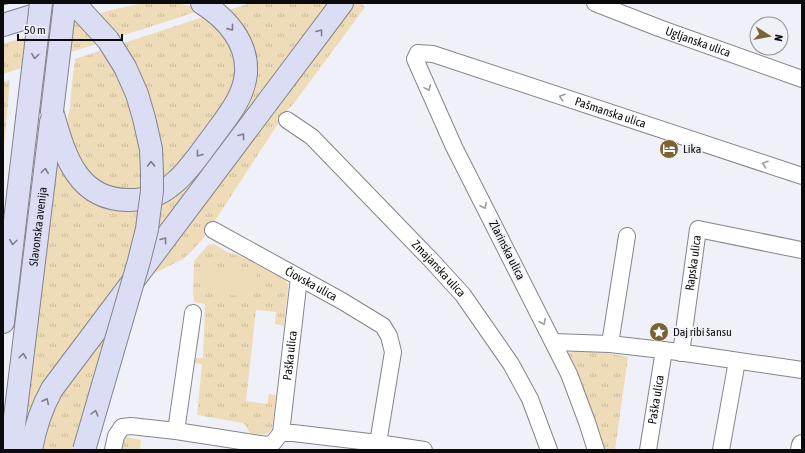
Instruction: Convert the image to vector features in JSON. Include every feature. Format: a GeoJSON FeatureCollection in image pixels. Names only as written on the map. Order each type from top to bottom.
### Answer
{"type":"FeatureCollection","features":[{"type":"Feature","properties":{"kind":"main road","name":"Slavonska avenija"},"geometry":{"type":"LineString","coordinates":[[3,322],[41,3]]}},
{"type":"Feature","properties":{"kind":"main road","name":"Slavonska avenija"},"geometry":{"type":"LineString","coordinates":[[12,450],[65,3]]}},
{"type":"Feature","properties":{"kind":"main road"},"geometry":{"type":"LineString","coordinates":[[8,26],[74,3],[108,40],[125,67],[137,94],[151,149],[152,191],[147,230],[84,450]]}},
{"type":"Feature","properties":{"kind":"main road"},"geometry":{"type":"LineString","coordinates":[[52,111],[61,142],[75,173],[95,192],[115,199],[137,200],[161,192],[174,183],[189,167],[232,110],[245,82],[245,60],[243,50],[237,36],[214,10],[202,3]]}},
{"type":"Feature","properties":{"kind":"main road"},"geometry":{"type":"LineString","coordinates":[[31,450],[36,425],[52,389],[342,3]]}},
{"type":"Feature","properties":{"kind":"main road"},"geometry":{"type":"LineString","coordinates":[[3,221],[11,186],[24,147]]}},
{"type":"Feature","properties":{"kind":"street","name":"Ugljanska ulica"},"geometry":{"type":"LineString","coordinates":[[594,3],[802,79]]}},
{"type":"Feature","properties":{"kind":"street","name":"Pašmanska ulica"},"geometry":{"type":"LineString","coordinates":[[418,53],[433,54],[802,176]]}},
{"type":"Feature","properties":{"kind":"street","name":"Zlarinska ulica"},"geometry":{"type":"LineString","coordinates":[[418,53],[415,60],[454,146],[569,374],[596,450]]}},
{"type":"Feature","properties":{"kind":"street","name":"Zmajanska ulica"},"geometry":{"type":"LineString","coordinates":[[287,120],[312,137],[463,295],[511,364],[530,399],[549,450]]}},
{"type":"Feature","properties":{"kind":"street","name":"Rapska ulica"},"geometry":{"type":"LineString","coordinates":[[681,352],[698,229],[801,250]]}},
{"type":"Feature","properties":{"kind":"street","name":"Čiovska ulica"},"geometry":{"type":"LineString","coordinates":[[213,230],[342,301],[383,326],[389,336],[393,352],[378,443]]}},
{"type":"Feature","properties":{"kind":"street"},"geometry":{"type":"LineString","coordinates":[[610,344],[627,236]]}},
{"type":"Feature","properties":{"kind":"street","name":"Paška ulica"},"geometry":{"type":"LineString","coordinates":[[281,433],[299,278]]}},
{"type":"Feature","properties":{"kind":"street"},"geometry":{"type":"LineString","coordinates":[[176,431],[193,313]]}},
{"type":"Feature","properties":{"kind":"street"},"geometry":{"type":"LineString","coordinates":[[553,342],[610,344],[664,350],[802,370]]}},
{"type":"Feature","properties":{"kind":"street","name":"Paška ulica"},"geometry":{"type":"LineString","coordinates":[[648,450],[664,350]]}},
{"type":"Feature","properties":{"kind":"street"},"geometry":{"type":"LineString","coordinates":[[721,450],[737,361]]}},
{"type":"Feature","properties":{"kind":"street"},"geometry":{"type":"LineString","coordinates":[[113,450],[116,436],[122,427],[131,426],[176,431],[267,445],[273,443],[281,433],[293,433],[424,450]]}},
{"type":"Feature","properties":{"kind":"street"},"geometry":{"type":"LineString","coordinates":[[801,450],[802,444]]}},
{"type":"Feature","properties":{"kind":"green space"},"geometry":{"type":"Polygon","coordinates":[[[144,3],[186,5],[199,11],[3,74],[3,44],[111,10],[144,3]]]}},
{"type":"Feature","properties":{"kind":"green space"},"geometry":{"type":"Polygon","coordinates":[[[251,3],[331,3],[35,399],[27,417],[24,417],[55,160],[134,208],[247,101],[228,10],[251,3]]]}},
{"type":"Feature","properties":{"kind":"green space"},"geometry":{"type":"Polygon","coordinates":[[[353,3],[360,3],[365,7],[295,102],[285,113],[205,236],[183,259],[155,273],[146,274],[353,3]]]}},
{"type":"Feature","properties":{"kind":"green space"},"geometry":{"type":"Polygon","coordinates":[[[206,16],[229,45],[234,59],[235,67],[232,86],[224,103],[175,165],[155,182],[144,187],[131,189],[114,186],[98,180],[78,160],[67,125],[75,59],[206,16]]]}},
{"type":"Feature","properties":{"kind":"green space"},"geometry":{"type":"Polygon","coordinates":[[[10,80],[3,158],[3,82],[10,80]]]}},
{"type":"Feature","properties":{"kind":"green space"},"geometry":{"type":"Polygon","coordinates":[[[212,244],[276,273],[285,279],[288,285],[284,326],[275,324],[276,312],[256,310],[246,401],[267,404],[269,394],[276,395],[272,428],[266,434],[250,433],[243,423],[197,415],[202,364],[193,363],[194,358],[203,358],[205,304],[194,302],[194,261],[208,245],[212,244]]]}},
{"type":"Feature","properties":{"kind":"green space"},"geometry":{"type":"Polygon","coordinates":[[[207,266],[257,273],[253,298],[203,291],[207,266]]]}},
{"type":"Feature","properties":{"kind":"green space"},"geometry":{"type":"Polygon","coordinates":[[[108,328],[72,450],[38,450],[59,394],[108,328]]]}},
{"type":"Feature","properties":{"kind":"green space"},"geometry":{"type":"Polygon","coordinates":[[[571,351],[601,352],[628,357],[615,450],[602,450],[567,355],[571,351]]]}},
{"type":"Feature","properties":{"kind":"green space"},"geometry":{"type":"Polygon","coordinates":[[[121,436],[141,440],[140,450],[119,450],[121,436]]]}},
{"type":"Feature","properties":{"kind":"tram line"},"geometry":{"type":"LineString","coordinates":[[3,5],[11,3]]}},
{"type":"Feature","properties":{"kind":"place","name":"Lika"},"geometry":{"type":"Point","coordinates":[669,149]}},
{"type":"Feature","properties":{"kind":"place","name":"Daj ribi šansu"},"geometry":{"type":"Point","coordinates":[659,332]}}]}
